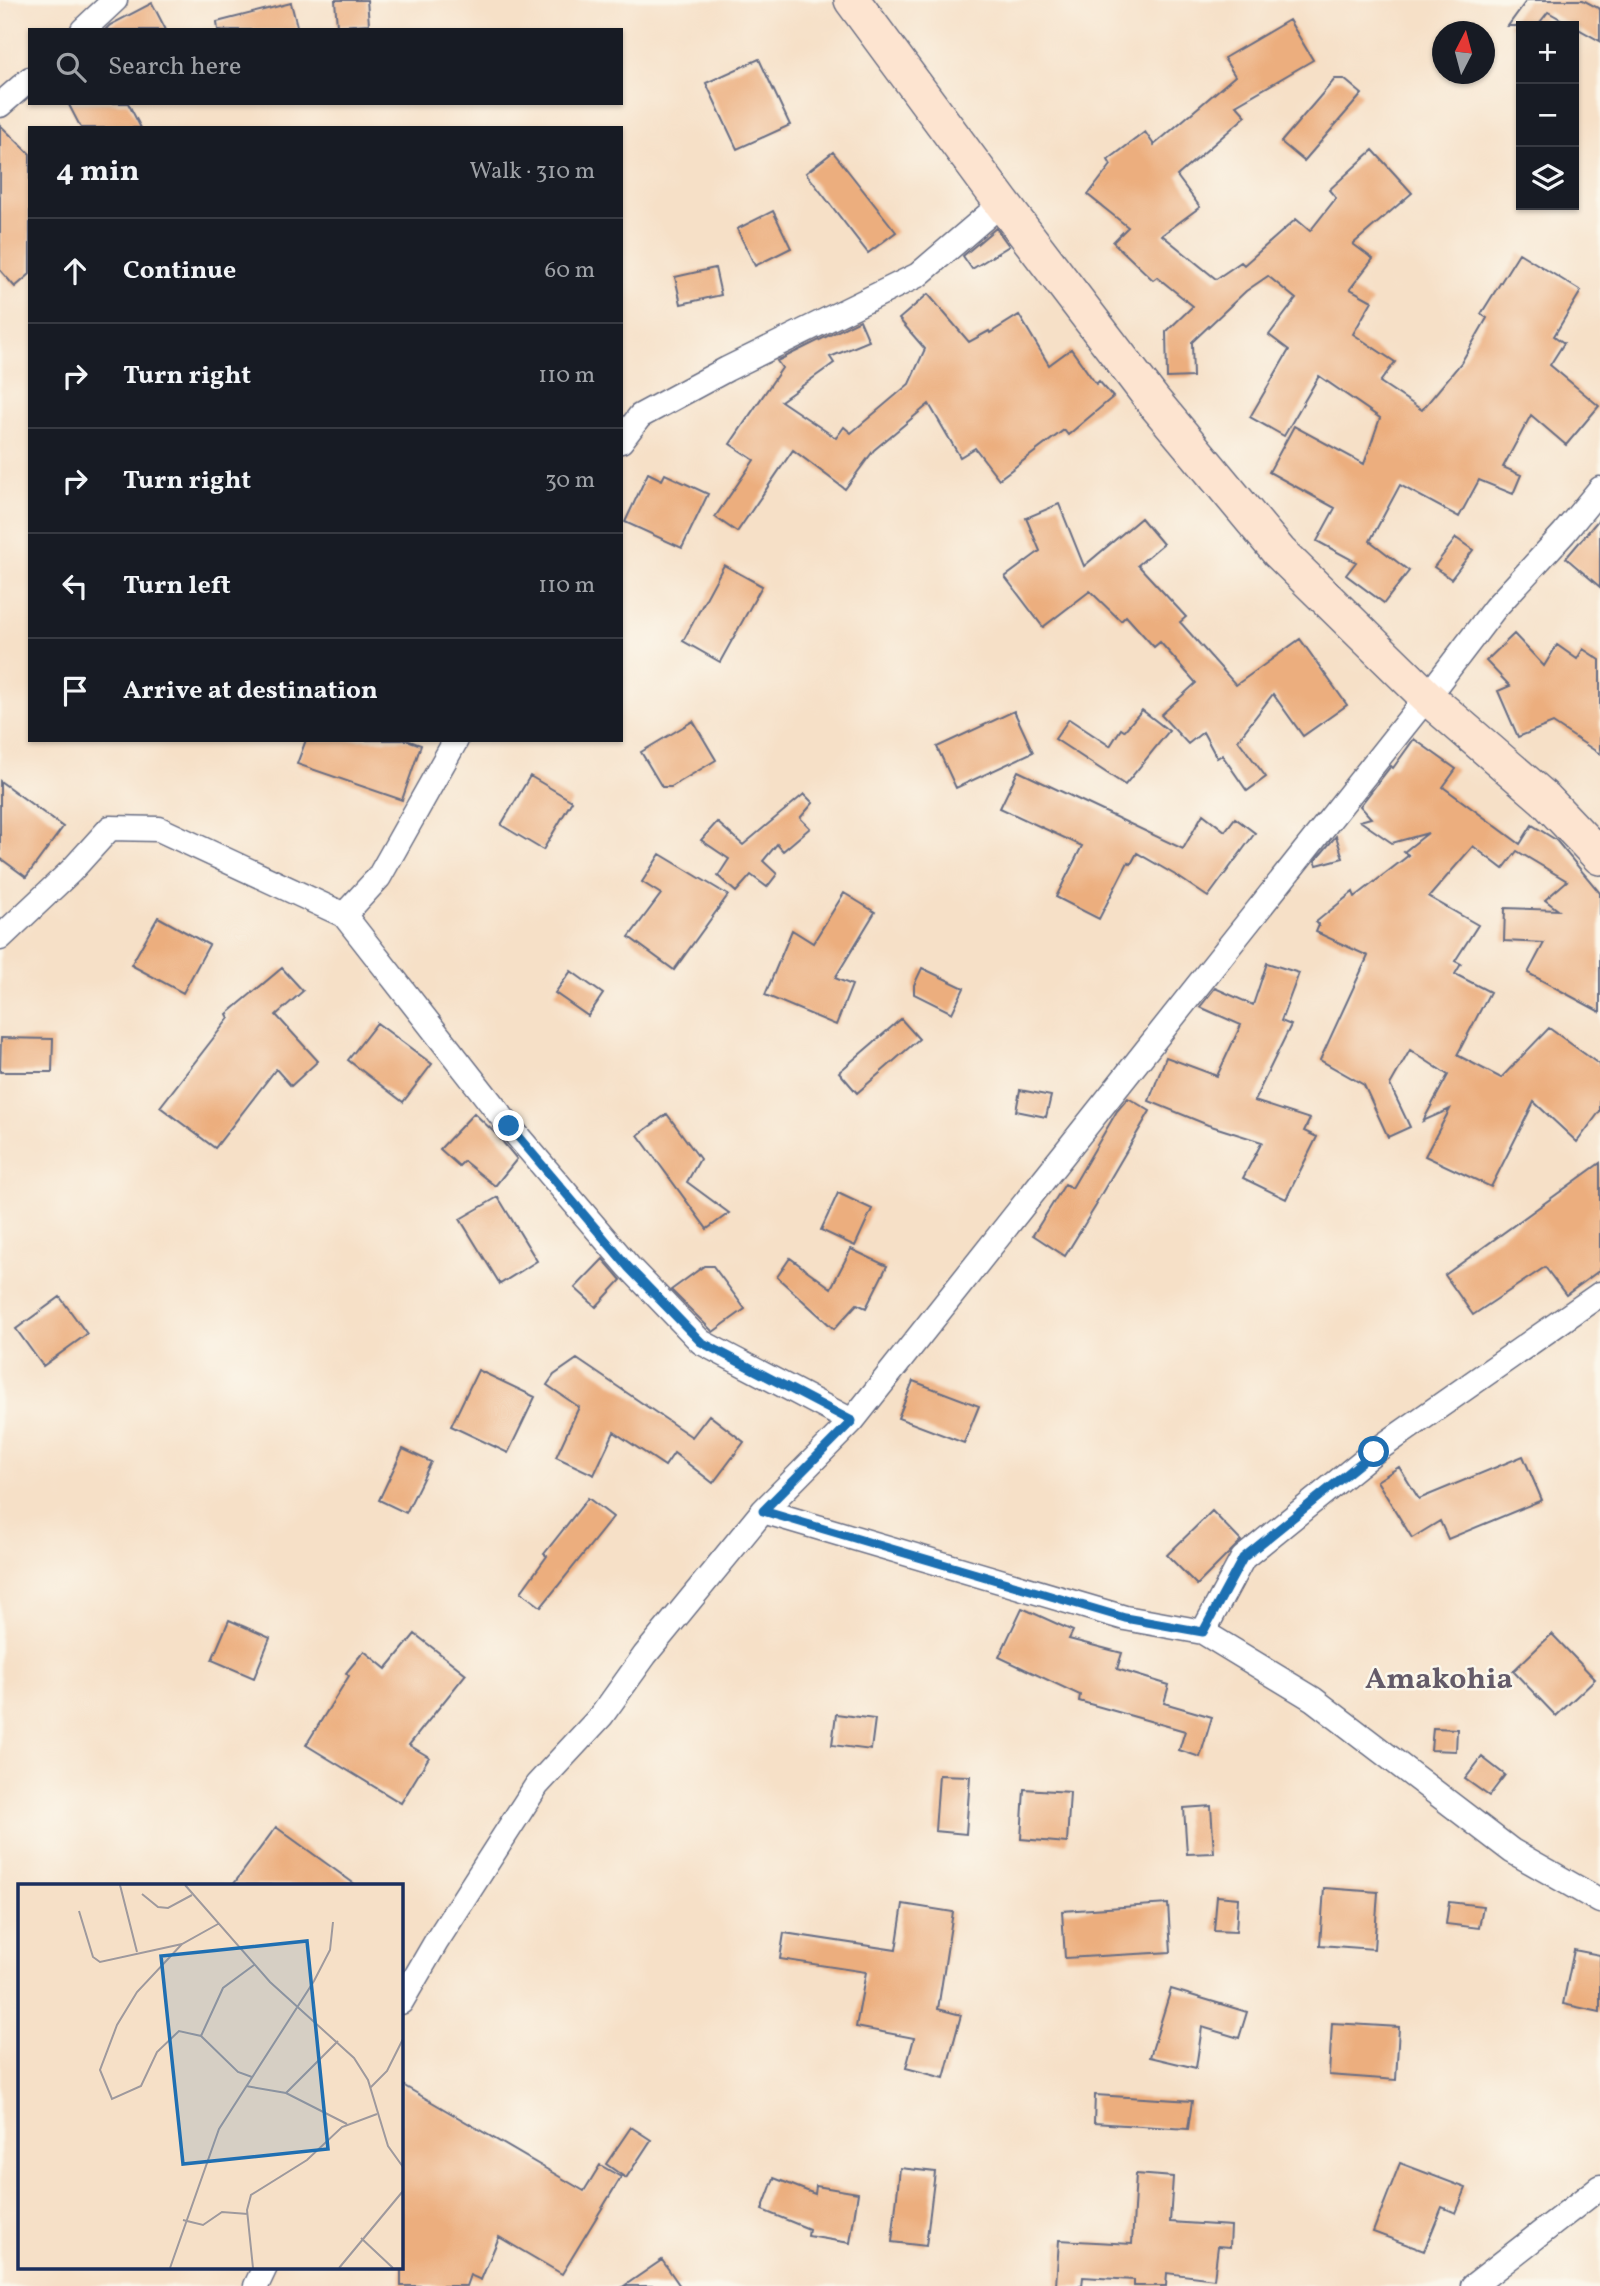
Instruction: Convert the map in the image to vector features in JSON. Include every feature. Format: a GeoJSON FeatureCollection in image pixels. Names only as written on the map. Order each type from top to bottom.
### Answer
{"type":"FeatureCollection","features":[{"type":"Feature","properties":{"kind":"street"},"geometry":{"type":"LineString","coordinates":[[85,28],[115,0]]}},
{"type":"Feature","properties":{"kind":"street"},"geometry":{"type":"LineString","coordinates":[[852,0],[1154,402],[1279,552],[1427,697],[1545,799],[1600,857]]}},
{"type":"Feature","properties":{"kind":"street"},"geometry":{"type":"LineString","coordinates":[[0,104],[28,81]]}},
{"type":"Feature","properties":{"kind":"street"},"geometry":{"type":"LineString","coordinates":[[623,437],[640,416],[727,369],[918,275],[1002,203]]}},
{"type":"Feature","properties":{"kind":"street"},"geometry":{"type":"LineString","coordinates":[[402,2000],[436,1942],[537,1785],[603,1715],[645,1655],[763,1511],[852,1421],[1495,608],[1564,533],[1600,489]]}},
{"type":"Feature","properties":{"kind":"street"},"geometry":{"type":"LineString","coordinates":[[344,915],[379,877],[455,742]]}},
{"type":"Feature","properties":{"kind":"street"},"geometry":{"type":"LineString","coordinates":[[0,938],[71,871],[110,828],[159,829],[344,915],[509,1126],[629,1268],[701,1342],[852,1421]]}},
{"type":"Feature","properties":{"kind":"street"},"geometry":{"type":"LineString","coordinates":[[1203,1632],[1243,1558],[1374,1452],[1600,1293]]}},
{"type":"Feature","properties":{"kind":"street"},"geometry":{"type":"LineString","coordinates":[[763,1511],[1125,1618],[1203,1632],[1313,1699],[1512,1851],[1600,1901]]}},
{"type":"Feature","properties":{"kind":"street"},"geometry":{"type":"LineString","coordinates":[[1473,2286],[1600,2188]]}},
{"type":"Feature","properties":{"kind":"street"},"geometry":{"type":"LineString","coordinates":[[256,2286],[265,2268]]}},
{"type":"Feature","properties":{"kind":"building"},"geometry":{"type":"Polygon","coordinates":[[[335,0],[367,0],[369,24],[337,26],[335,0]]]}},
{"type":"Feature","properties":{"kind":"building"},"geometry":{"type":"Polygon","coordinates":[[[1527,0],[1583,0],[1600,9],[1600,41],[1579,29],[1579,21],[1564,21],[1548,12],[1541,21],[1516,21],[1516,26],[1508,26],[1527,0]]]}},
{"type":"Feature","properties":{"kind":"building"},"geometry":{"type":"Polygon","coordinates":[[[152,3],[165,28],[107,28],[152,3]]]}},
{"type":"Feature","properties":{"kind":"building"},"geometry":{"type":"Polygon","coordinates":[[[291,3],[297,28],[218,28],[217,22],[291,3]]]}},
{"type":"Feature","properties":{"kind":"building"},"geometry":{"type":"Polygon","coordinates":[[[1289,20],[1313,60],[1236,105],[1246,116],[1177,176],[1200,207],[1162,235],[1216,279],[1241,262],[1244,265],[1296,219],[1310,231],[1336,198],[1329,190],[1373,150],[1412,193],[1353,244],[1373,259],[1350,289],[1372,301],[1353,334],[1395,362],[1380,382],[1422,410],[1461,363],[1487,318],[1481,314],[1519,253],[1581,291],[1554,336],[1564,343],[1550,365],[1599,406],[1566,445],[1531,415],[1503,467],[1521,475],[1513,494],[1479,480],[1459,517],[1400,485],[1370,541],[1409,571],[1384,603],[1346,575],[1356,562],[1317,541],[1335,508],[1269,472],[1294,426],[1364,464],[1380,418],[1319,376],[1284,436],[1250,417],[1289,350],[1269,335],[1296,299],[1268,276],[1246,291],[1192,342],[1193,377],[1167,378],[1166,332],[1193,306],[1157,277],[1153,280],[1113,242],[1128,227],[1088,195],[1111,165],[1108,160],[1145,132],[1154,145],[1235,76],[1224,58],[1289,20]]]}},
{"type":"Feature","properties":{"kind":"building"},"geometry":{"type":"Polygon","coordinates":[[[759,59],[790,125],[737,149],[706,83],[759,59]]]}},
{"type":"Feature","properties":{"kind":"building"},"geometry":{"type":"Polygon","coordinates":[[[1335,79],[1344,79],[1362,94],[1304,161],[1281,142],[1335,79]]]}},
{"type":"Feature","properties":{"kind":"building"},"geometry":{"type":"Polygon","coordinates":[[[69,105],[129,105],[140,126],[80,126],[69,105]]]}},
{"type":"Feature","properties":{"kind":"building"},"geometry":{"type":"Polygon","coordinates":[[[0,125],[28,152],[28,276],[15,287],[0,270],[0,125]]]}},
{"type":"Feature","properties":{"kind":"building"},"geometry":{"type":"Polygon","coordinates":[[[833,152],[896,232],[868,253],[806,173],[833,152]]]}},
{"type":"Feature","properties":{"kind":"building"},"geometry":{"type":"Polygon","coordinates":[[[773,211],[791,248],[755,266],[737,229],[773,211]]]}},
{"type":"Feature","properties":{"kind":"building"},"geometry":{"type":"Polygon","coordinates":[[[996,228],[1009,246],[972,269],[963,256],[996,228]]]}},
{"type":"Feature","properties":{"kind":"building"},"geometry":{"type":"Polygon","coordinates":[[[715,268],[721,295],[681,304],[675,277],[715,268]]]}},
{"type":"Feature","properties":{"kind":"building"},"geometry":{"type":"Polygon","coordinates":[[[928,294],[969,342],[1019,315],[1049,365],[1071,349],[1096,384],[1099,381],[1113,397],[1068,435],[1064,430],[999,479],[975,448],[960,457],[929,404],[874,450],[845,489],[793,450],[737,532],[715,517],[754,460],[730,444],[782,368],[777,361],[860,320],[869,341],[830,357],[834,363],[781,401],[836,438],[844,427],[851,433],[909,384],[925,349],[899,319],[928,294]]]}},
{"type":"Feature","properties":{"kind":"building"},"geometry":{"type":"Polygon","coordinates":[[[648,473],[662,480],[665,474],[708,494],[682,548],[625,522],[648,473]]]}},
{"type":"Feature","properties":{"kind":"building"},"geometry":{"type":"Polygon","coordinates":[[[1059,504],[1084,566],[1141,518],[1163,544],[1138,565],[1186,617],[1180,622],[1236,685],[1300,639],[1347,705],[1303,736],[1273,694],[1238,740],[1266,777],[1247,791],[1222,755],[1217,758],[1203,732],[1188,744],[1161,715],[1196,683],[1160,642],[1154,647],[1126,616],[1121,621],[1090,591],[1043,627],[1005,577],[1040,551],[1026,518],[1059,504]]]}},
{"type":"Feature","properties":{"kind":"building"},"geometry":{"type":"Polygon","coordinates":[[[1600,518],[1600,587],[1566,558],[1600,518]]]}},
{"type":"Feature","properties":{"kind":"building"},"geometry":{"type":"Polygon","coordinates":[[[1456,538],[1473,550],[1451,579],[1434,567],[1456,538]]]}},
{"type":"Feature","properties":{"kind":"building"},"geometry":{"type":"Polygon","coordinates":[[[724,565],[762,586],[720,662],[683,641],[724,565]]]}},
{"type":"Feature","properties":{"kind":"building"},"geometry":{"type":"Polygon","coordinates":[[[1514,634],[1544,666],[1557,645],[1577,659],[1583,649],[1600,660],[1600,754],[1553,723],[1518,737],[1498,691],[1510,686],[1486,661],[1514,634]]]}},
{"type":"Feature","properties":{"kind":"building"},"geometry":{"type":"Polygon","coordinates":[[[1142,710],[1169,731],[1125,785],[1055,739],[1069,719],[1110,746],[1121,729],[1124,731],[1142,710]]]}},
{"type":"Feature","properties":{"kind":"building"},"geometry":{"type":"Polygon","coordinates":[[[1014,711],[1033,752],[956,788],[937,747],[1014,711]]]}},
{"type":"Feature","properties":{"kind":"building"},"geometry":{"type":"Polygon","coordinates":[[[693,721],[716,760],[671,787],[662,787],[641,752],[693,721]]]}},
{"type":"Feature","properties":{"kind":"building"},"geometry":{"type":"Polygon","coordinates":[[[1414,739],[1456,769],[1443,787],[1520,844],[1532,825],[1556,840],[1600,893],[1600,1012],[1528,973],[1544,943],[1504,941],[1505,908],[1558,910],[1545,900],[1567,881],[1517,851],[1503,869],[1473,846],[1429,897],[1478,925],[1455,961],[1461,964],[1455,974],[1490,992],[1457,1055],[1501,1078],[1549,1028],[1600,1065],[1600,1111],[1577,1142],[1534,1102],[1491,1187],[1425,1156],[1450,1109],[1423,1121],[1448,1075],[1410,1050],[1390,1085],[1410,1127],[1388,1137],[1364,1085],[1320,1060],[1368,956],[1316,932],[1319,925],[1316,922],[1353,892],[1355,897],[1409,855],[1404,852],[1428,833],[1392,843],[1360,821],[1371,818],[1360,806],[1414,739]]]}},
{"type":"Feature","properties":{"kind":"building"},"geometry":{"type":"Polygon","coordinates":[[[305,742],[413,742],[421,745],[402,800],[297,764],[305,742]]]}},
{"type":"Feature","properties":{"kind":"building"},"geometry":{"type":"Polygon","coordinates":[[[1018,771],[1183,849],[1203,814],[1225,831],[1235,818],[1255,833],[1208,897],[1137,853],[1131,864],[1128,862],[1099,919],[1056,897],[1082,846],[1000,808],[1018,771]]]}},
{"type":"Feature","properties":{"kind":"building"},"geometry":{"type":"Polygon","coordinates":[[[530,776],[572,801],[543,850],[501,825],[530,776]]]}},
{"type":"Feature","properties":{"kind":"building"},"geometry":{"type":"Polygon","coordinates":[[[0,781],[63,827],[26,877],[0,858],[0,781]]]}},
{"type":"Feature","properties":{"kind":"building"},"geometry":{"type":"Polygon","coordinates":[[[804,794],[813,803],[800,818],[810,828],[783,851],[777,844],[763,861],[777,874],[767,887],[751,875],[736,892],[718,876],[729,859],[701,840],[717,822],[743,845],[804,794]]]}},
{"type":"Feature","properties":{"kind":"building"},"geometry":{"type":"Polygon","coordinates":[[[1336,836],[1343,858],[1317,865],[1315,861],[1336,836]]]}},
{"type":"Feature","properties":{"kind":"building"},"geometry":{"type":"Polygon","coordinates":[[[660,854],[728,895],[674,970],[629,937],[661,894],[642,882],[660,854]]]}},
{"type":"Feature","properties":{"kind":"building"},"geometry":{"type":"Polygon","coordinates":[[[844,893],[875,912],[835,978],[852,985],[836,1025],[765,995],[792,930],[813,943],[844,893]]]}},
{"type":"Feature","properties":{"kind":"building"},"geometry":{"type":"Polygon","coordinates":[[[158,917],[209,945],[183,993],[131,965],[158,917]]]}},
{"type":"Feature","properties":{"kind":"building"},"geometry":{"type":"Polygon","coordinates":[[[1267,963],[1299,973],[1281,1021],[1291,1025],[1254,1101],[1310,1119],[1304,1131],[1317,1137],[1286,1199],[1243,1178],[1262,1142],[1208,1125],[1149,1101],[1166,1057],[1217,1076],[1241,1025],[1200,1007],[1215,988],[1253,1005],[1267,963]]]}},
{"type":"Feature","properties":{"kind":"building"},"geometry":{"type":"Polygon","coordinates":[[[282,968],[303,991],[276,1015],[318,1061],[291,1086],[276,1069],[215,1148],[160,1107],[229,1018],[227,1014],[282,968]]]}},
{"type":"Feature","properties":{"kind":"building"},"geometry":{"type":"Polygon","coordinates":[[[922,968],[964,988],[952,1013],[914,994],[914,985],[922,968]]]}},
{"type":"Feature","properties":{"kind":"building"},"geometry":{"type":"Polygon","coordinates":[[[571,971],[603,994],[588,1016],[555,993],[571,971]]]}},
{"type":"Feature","properties":{"kind":"building"},"geometry":{"type":"Polygon","coordinates":[[[901,1019],[919,1039],[857,1093],[839,1072],[901,1019]]]}},
{"type":"Feature","properties":{"kind":"building"},"geometry":{"type":"Polygon","coordinates":[[[377,1023],[432,1064],[403,1102],[348,1060],[377,1023]]]}},
{"type":"Feature","properties":{"kind":"building"},"geometry":{"type":"Polygon","coordinates":[[[1,1038],[53,1039],[52,1072],[0,1072],[1,1038]]]}},
{"type":"Feature","properties":{"kind":"building"},"geometry":{"type":"Polygon","coordinates":[[[1020,1090],[1051,1096],[1046,1117],[1016,1111],[1020,1090]]]}},
{"type":"Feature","properties":{"kind":"building"},"geometry":{"type":"Polygon","coordinates":[[[1128,1098],[1150,1111],[1065,1256],[1033,1235],[1065,1184],[1072,1188],[1117,1111],[1128,1098]]]}},
{"type":"Feature","properties":{"kind":"building"},"geometry":{"type":"Polygon","coordinates":[[[474,1113],[517,1159],[495,1186],[464,1161],[459,1166],[440,1149],[474,1113]]]}},
{"type":"Feature","properties":{"kind":"building"},"geometry":{"type":"Polygon","coordinates":[[[667,1114],[700,1159],[687,1182],[729,1213],[707,1229],[638,1135],[667,1114]]]}},
{"type":"Feature","properties":{"kind":"building"},"geometry":{"type":"Polygon","coordinates":[[[1600,1163],[1600,1270],[1566,1295],[1545,1267],[1473,1315],[1445,1275],[1600,1163]]]}},
{"type":"Feature","properties":{"kind":"building"},"geometry":{"type":"Polygon","coordinates":[[[838,1193],[872,1209],[855,1246],[821,1230],[838,1193]]]}},
{"type":"Feature","properties":{"kind":"building"},"geometry":{"type":"Polygon","coordinates":[[[498,1197],[537,1261],[500,1284],[460,1219],[498,1197]]]}},
{"type":"Feature","properties":{"kind":"building"},"geometry":{"type":"Polygon","coordinates":[[[851,1249],[887,1266],[866,1308],[857,1304],[834,1329],[777,1277],[790,1258],[831,1288],[851,1249]]]}},
{"type":"Feature","properties":{"kind":"building"},"geometry":{"type":"Polygon","coordinates":[[[603,1259],[621,1280],[596,1307],[575,1288],[603,1259]]]}},
{"type":"Feature","properties":{"kind":"building"},"geometry":{"type":"Polygon","coordinates":[[[704,1266],[713,1266],[745,1309],[713,1332],[671,1290],[704,1266]]]}},
{"type":"Feature","properties":{"kind":"building"},"geometry":{"type":"Polygon","coordinates":[[[60,1297],[87,1334],[43,1366],[16,1329],[60,1297]]]}},
{"type":"Feature","properties":{"kind":"building"},"geometry":{"type":"Polygon","coordinates":[[[577,1359],[692,1437],[709,1415],[744,1442],[713,1483],[674,1453],[665,1466],[614,1432],[594,1475],[556,1457],[579,1407],[547,1385],[554,1375],[577,1359]]]}},
{"type":"Feature","properties":{"kind":"building"},"geometry":{"type":"Polygon","coordinates":[[[478,1370],[535,1397],[508,1453],[451,1426],[478,1370]]]}},
{"type":"Feature","properties":{"kind":"building"},"geometry":{"type":"Polygon","coordinates":[[[913,1381],[979,1406],[964,1443],[898,1418],[913,1381]]]}},
{"type":"Feature","properties":{"kind":"building"},"geometry":{"type":"Polygon","coordinates":[[[403,1449],[431,1462],[406,1513],[379,1500],[403,1449]]]}},
{"type":"Feature","properties":{"kind":"building"},"geometry":{"type":"Polygon","coordinates":[[[1523,1456],[1542,1500],[1448,1539],[1440,1521],[1412,1538],[1377,1481],[1399,1467],[1419,1499],[1523,1456]]]}},
{"type":"Feature","properties":{"kind":"building"},"geometry":{"type":"Polygon","coordinates":[[[588,1498],[613,1517],[541,1607],[521,1592],[547,1556],[544,1554],[588,1498]]]}},
{"type":"Feature","properties":{"kind":"building"},"geometry":{"type":"Polygon","coordinates":[[[1212,1511],[1241,1541],[1197,1585],[1167,1555],[1212,1511]]]}},
{"type":"Feature","properties":{"kind":"building"},"geometry":{"type":"Polygon","coordinates":[[[1022,1608],[1073,1631],[1069,1639],[1122,1653],[1117,1669],[1169,1685],[1164,1703],[1212,1717],[1200,1757],[1179,1750],[1185,1731],[1079,1701],[1080,1695],[999,1657],[1022,1608]]]}},
{"type":"Feature","properties":{"kind":"building"},"geometry":{"type":"Polygon","coordinates":[[[229,1620],[270,1638],[254,1678],[212,1660],[229,1620]]]}},
{"type":"Feature","properties":{"kind":"building"},"geometry":{"type":"Polygon","coordinates":[[[415,1634],[466,1674],[409,1745],[429,1757],[401,1803],[306,1745],[349,1676],[346,1673],[364,1651],[386,1669],[415,1634]]]}},
{"type":"Feature","properties":{"kind":"building"},"geometry":{"type":"Polygon","coordinates":[[[1552,1634],[1595,1679],[1556,1716],[1513,1671],[1552,1634]]]}},
{"type":"Feature","properties":{"kind":"building"},"geometry":{"type":"Polygon","coordinates":[[[836,1714],[875,1719],[871,1750],[832,1745],[836,1714]]]}},
{"type":"Feature","properties":{"kind":"building"},"geometry":{"type":"Polygon","coordinates":[[[1433,1728],[1457,1729],[1456,1751],[1431,1750],[1433,1728]]]}},
{"type":"Feature","properties":{"kind":"building"},"geometry":{"type":"Polygon","coordinates":[[[1482,1757],[1505,1775],[1489,1796],[1465,1779],[1482,1757]]]}},
{"type":"Feature","properties":{"kind":"building"},"geometry":{"type":"Polygon","coordinates":[[[939,1775],[970,1776],[966,1834],[935,1831],[939,1775]]]}},
{"type":"Feature","properties":{"kind":"building"},"geometry":{"type":"Polygon","coordinates":[[[1024,1789],[1070,1792],[1067,1843],[1021,1839],[1024,1789]]]}},
{"type":"Feature","properties":{"kind":"building"},"geometry":{"type":"Polygon","coordinates":[[[1211,1806],[1214,1853],[1187,1854],[1184,1808],[1211,1806]]]}},
{"type":"Feature","properties":{"kind":"building"},"geometry":{"type":"Polygon","coordinates":[[[276,1827],[355,1884],[234,1884],[276,1827]]]}},
{"type":"Feature","properties":{"kind":"building"},"geometry":{"type":"Polygon","coordinates":[[[1324,1888],[1378,1892],[1374,1949],[1320,1945],[1324,1888]]]}},
{"type":"Feature","properties":{"kind":"building"},"geometry":{"type":"Polygon","coordinates":[[[1217,1896],[1238,1898],[1236,1932],[1214,1931],[1217,1896]]]}},
{"type":"Feature","properties":{"kind":"building"},"geometry":{"type":"Polygon","coordinates":[[[1449,1902],[1483,1906],[1479,1928],[1446,1924],[1449,1902]]]}},
{"type":"Feature","properties":{"kind":"building"},"geometry":{"type":"Polygon","coordinates":[[[903,1904],[953,1912],[938,2009],[961,2015],[944,2078],[906,2068],[914,2038],[856,2027],[866,1972],[780,1959],[784,1933],[896,1950],[903,1904]]]}},
{"type":"Feature","properties":{"kind":"building"},"geometry":{"type":"Polygon","coordinates":[[[1168,1904],[1171,1952],[1065,1958],[1062,1911],[1168,1904]]]}},
{"type":"Feature","properties":{"kind":"building"},"geometry":{"type":"Polygon","coordinates":[[[1574,1950],[1600,1955],[1600,2012],[1563,2004],[1574,1950]]]}},
{"type":"Feature","properties":{"kind":"building"},"geometry":{"type":"Polygon","coordinates":[[[1171,1989],[1247,2012],[1239,2038],[1202,2027],[1196,2068],[1150,2057],[1171,1989]]]}},
{"type":"Feature","properties":{"kind":"building"},"geometry":{"type":"Polygon","coordinates":[[[1332,2023],[1399,2027],[1396,2080],[1329,2075],[1332,2023]]]}},
{"type":"Feature","properties":{"kind":"building"},"geometry":{"type":"Polygon","coordinates":[[[402,2085],[584,2191],[600,2165],[621,2177],[562,2274],[499,2237],[481,2280],[470,2275],[466,2286],[401,2286],[402,2085]]]}},
{"type":"Feature","properties":{"kind":"building"},"geometry":{"type":"Polygon","coordinates":[[[1095,2095],[1192,2101],[1188,2129],[1094,2123],[1095,2095]]]}},
{"type":"Feature","properties":{"kind":"building"},"geometry":{"type":"Polygon","coordinates":[[[631,2127],[651,2140],[626,2178],[606,2164],[631,2127]]]}},
{"type":"Feature","properties":{"kind":"building"},"geometry":{"type":"Polygon","coordinates":[[[1400,2163],[1466,2188],[1456,2213],[1442,2207],[1424,2251],[1373,2232],[1400,2163]]]}},
{"type":"Feature","properties":{"kind":"building"},"geometry":{"type":"Polygon","coordinates":[[[900,2168],[935,2172],[926,2246],[892,2242],[900,2168]]]}},
{"type":"Feature","properties":{"kind":"building"},"geometry":{"type":"Polygon","coordinates":[[[1136,2174],[1173,2177],[1170,2222],[1231,2226],[1230,2247],[1218,2246],[1214,2279],[1167,2273],[1166,2286],[1134,2286],[1134,2280],[1083,2277],[1082,2286],[1056,2286],[1059,2240],[1132,2244],[1136,2174]]]}},
{"type":"Feature","properties":{"kind":"building"},"geometry":{"type":"Polygon","coordinates":[[[774,2178],[815,2194],[816,2186],[858,2193],[850,2243],[808,2236],[809,2229],[762,2210],[774,2178]]]}},
{"type":"Feature","properties":{"kind":"building"},"geometry":{"type":"Polygon","coordinates":[[[662,2260],[680,2286],[624,2286],[662,2260]]]}},
{"type":"Feature","properties":{"kind":"district","name":"Amakohia"},"geometry":{"type":"Point","coordinates":[1439,1680]}},
{"type":"Feature","properties":{"kind":"route"},"geometry":{"type":"LineString","coordinates":[[509,1126],[629,1268],[701,1342],[852,1421],[763,1511],[1125,1618],[1203,1632],[1243,1558],[1374,1452]]}}]}
